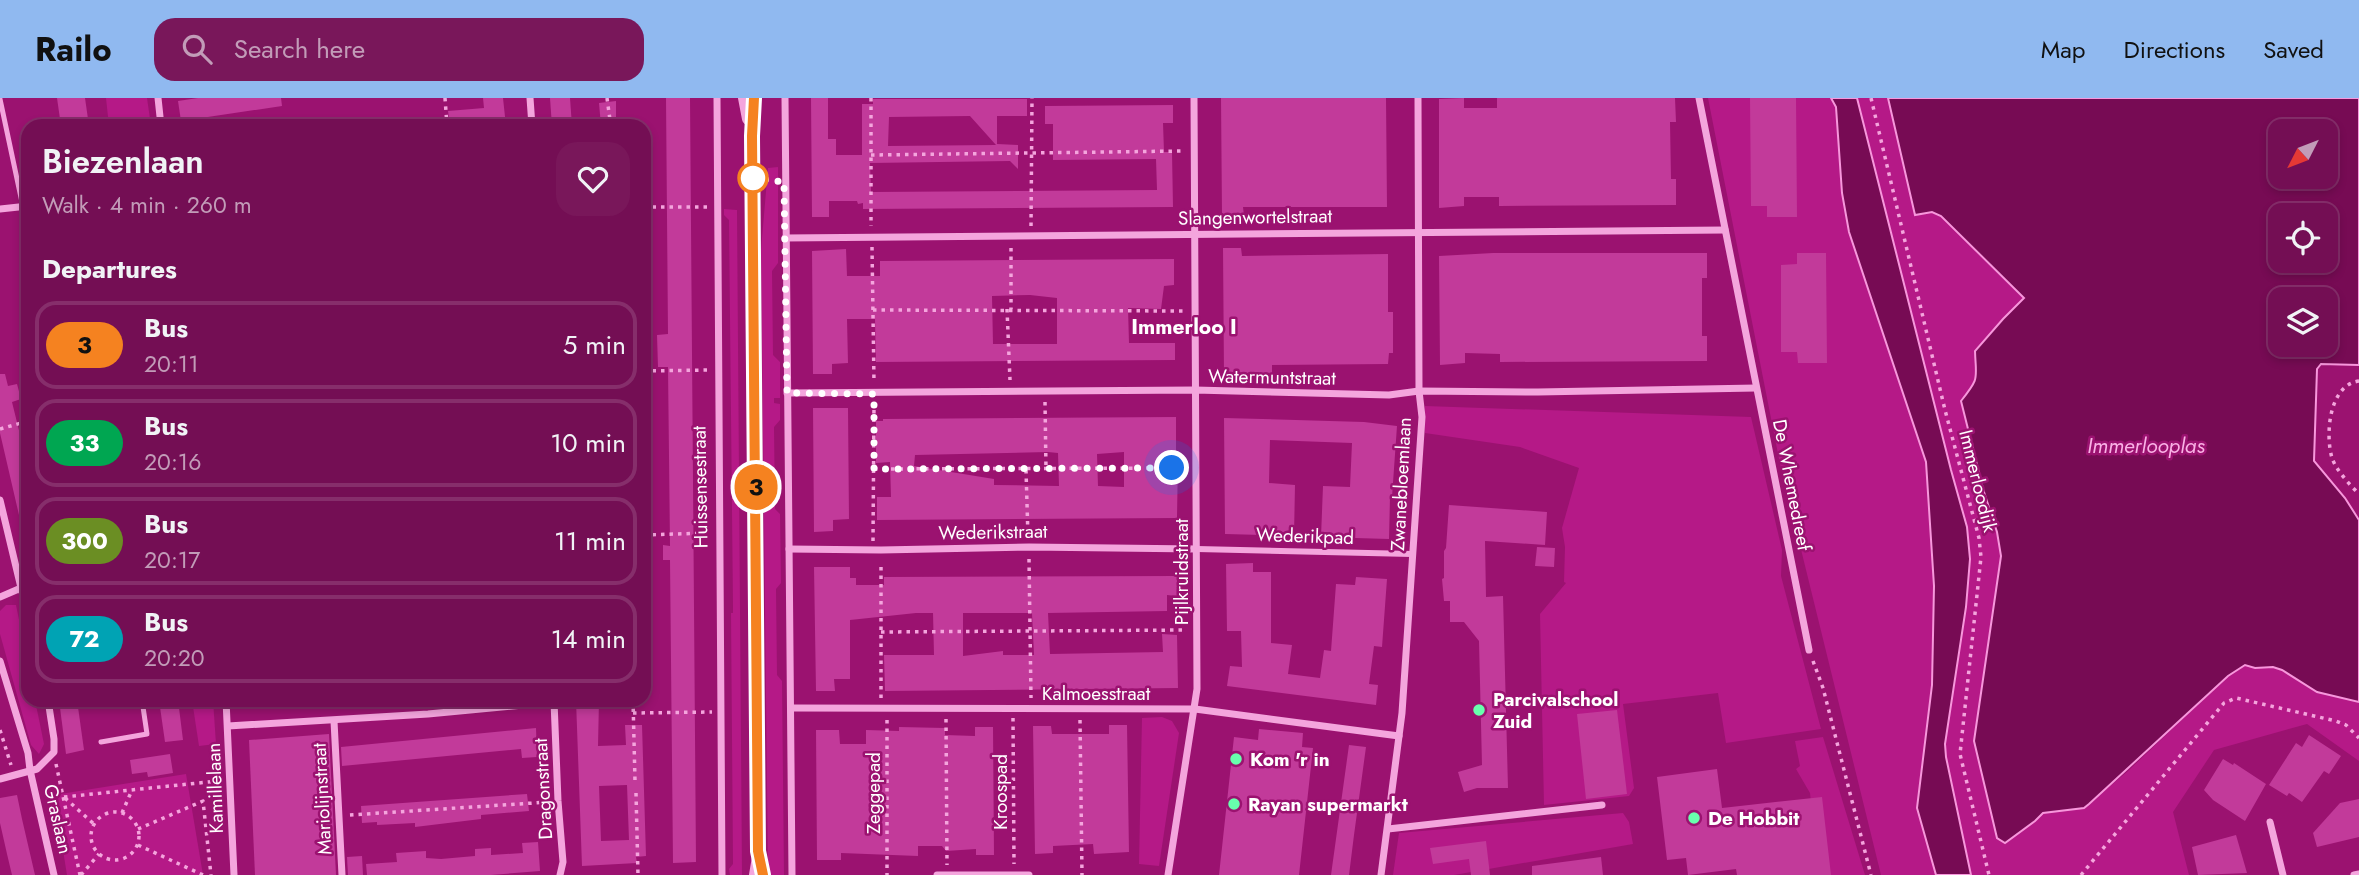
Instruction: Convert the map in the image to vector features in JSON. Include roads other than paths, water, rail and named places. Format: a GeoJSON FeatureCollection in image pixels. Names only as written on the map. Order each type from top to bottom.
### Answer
{"type":"FeatureCollection","features":[{"type":"Feature","properties":{"kind":"street"},"geometry":{"type":"LineString","coordinates":[[158,98],[160,119]]}},
{"type":"Feature","properties":{"kind":"street"},"geometry":{"type":"LineString","coordinates":[[530,98],[532,119]]}},
{"type":"Feature","properties":{"kind":"street","name":"Huissensestraat"},"geometry":{"type":"LineString","coordinates":[[717,98],[722,875]]}},
{"type":"Feature","properties":{"kind":"street"},"geometry":{"type":"LineString","coordinates":[[744,98],[752,136]]}},
{"type":"Feature","properties":{"kind":"street"},"geometry":{"type":"LineString","coordinates":[[754,98],[752,136],[758,851],[755,875]]}},
{"type":"Feature","properties":{"kind":"street"},"geometry":{"type":"LineString","coordinates":[[785,98],[792,875]]}},
{"type":"Feature","properties":{"kind":"street","name":"Pijlkruidstraat"},"geometry":{"type":"LineString","coordinates":[[1168,875],[1197,689],[1194,98]]}},
{"type":"Feature","properties":{"kind":"street","name":"Zwanebloemlaan"},"geometry":{"type":"LineString","coordinates":[[1381,875],[1402,713],[1422,418],[1419,391],[1418,98]]}},
{"type":"Feature","properties":{"kind":"street","name":"De Whemedreef"},"geometry":{"type":"LineString","coordinates":[[1699,98],[1809,650]]}},
{"type":"Feature","properties":{"kind":"street"},"geometry":{"type":"LineString","coordinates":[[0,209],[21,207]]}},
{"type":"Feature","properties":{"kind":"street","name":"Slangenwortelstraat"},"geometry":{"type":"LineString","coordinates":[[785,238],[1725,230]]}},
{"type":"Feature","properties":{"kind":"street","name":"Watermuntstraat"},"geometry":{"type":"LineString","coordinates":[[787,393],[1195,390],[1389,395],[1419,391],[1756,388]]}},
{"type":"Feature","properties":{"kind":"street"},"geometry":{"type":"LineString","coordinates":[[0,499],[21,588],[0,597]]}},
{"type":"Feature","properties":{"kind":"street","name":"Wederikstraat"},"geometry":{"type":"LineString","coordinates":[[789,549],[1197,549]]}},
{"type":"Feature","properties":{"kind":"street","name":"Wederikpad"},"geometry":{"type":"LineString","coordinates":[[1197,549],[1412,554]]}},
{"type":"Feature","properties":{"kind":"street","name":"Graslaan"},"geometry":{"type":"LineString","coordinates":[[0,661],[29,753],[30,770],[54,875]]}},
{"type":"Feature","properties":{"kind":"street","name":"Graslaan"},"geometry":{"type":"LineString","coordinates":[[30,770],[37,769],[54,752],[49,707]]}},
{"type":"Feature","properties":{"kind":"street","name":"Kamillelaan"},"geometry":{"type":"LineString","coordinates":[[227,707],[234,875]]}},
{"type":"Feature","properties":{"kind":"street"},"geometry":{"type":"LineString","coordinates":[[228,726],[485,707]]}},
{"type":"Feature","properties":{"kind":"street","name":"Dragonstraat"},"geometry":{"type":"LineString","coordinates":[[554,707],[563,862],[560,875]]}},
{"type":"Feature","properties":{"kind":"street","name":"Kalmoesstraat"},"geometry":{"type":"LineString","coordinates":[[791,708],[1195,709],[1399,736]]}},
{"type":"Feature","properties":{"kind":"street","name":"Mariolijnstraat"},"geometry":{"type":"LineString","coordinates":[[334,720],[342,875]]}},
{"type":"Feature","properties":{"kind":"street"},"geometry":{"type":"LineString","coordinates":[[0,779],[30,770]]}},
{"type":"Feature","properties":{"kind":"street"},"geometry":{"type":"LineString","coordinates":[[1388,829],[1602,805]]}},
{"type":"Feature","properties":{"kind":"street"},"geometry":{"type":"LineString","coordinates":[[2270,822],[2283,875]]}},
{"type":"Feature","properties":{"kind":"street"},"geometry":{"type":"LineString","coordinates":[[758,851],[763,875]]}},
{"type":"Feature","properties":{"kind":"street"},"geometry":{"type":"LineString","coordinates":[[937,875],[1030,875]]}},
{"type":"Feature","properties":{"kind":"lane"},"geometry":{"type":"LineString","coordinates":[[0,99],[21,185]]}},
{"type":"Feature","properties":{"kind":"lane"},"geometry":{"type":"LineString","coordinates":[[101,742],[147,734],[143,707]]}},
{"type":"Feature","properties":{"kind":"water"},"geometry":{"type":"Polygon","coordinates":[[[1831,98],[1857,98],[1967,527],[1970,559],[1966,607],[1945,744],[1971,875],[1936,875],[1917,808],[1932,685],[1934,586],[1926,462],[1849,232],[1842,193],[1836,107],[1831,98]]]}},
{"type":"Feature","properties":{"kind":"water","name":"Immerlooplas"},"geometry":{"type":"Polygon","coordinates":[[[1888,98],[2359,98],[2359,365],[2321,364],[2317,369],[2314,461],[2345,498],[2359,520],[2359,702],[2317,692],[2273,667],[2255,668],[2245,665],[2228,676],[2084,808],[2043,813],[2005,843],[1997,838],[1974,741],[2001,556],[1997,532],[1983,489],[1961,401],[1976,378],[1975,351],[2024,298],[1941,216],[1932,212],[1915,215],[1888,98]]]}},
{"type":"Feature","properties":{"kind":"place","name":"Parcivalschool Zuid"},"geometry":{"type":"Point","coordinates":[1479,710]}},
{"type":"Feature","properties":{"kind":"place","name":"Kom 'r in"},"geometry":{"type":"Point","coordinates":[1236,759]}},
{"type":"Feature","properties":{"kind":"place","name":"Rayan supermarkt"},"geometry":{"type":"Point","coordinates":[1234,804]}},
{"type":"Feature","properties":{"kind":"place","name":"De Hobbit"},"geometry":{"type":"Point","coordinates":[1694,818]}},
{"type":"Feature","properties":{"kind":"district","name":"Immerloo I"},"geometry":{"type":"Point","coordinates":[1184,327]}}]}
